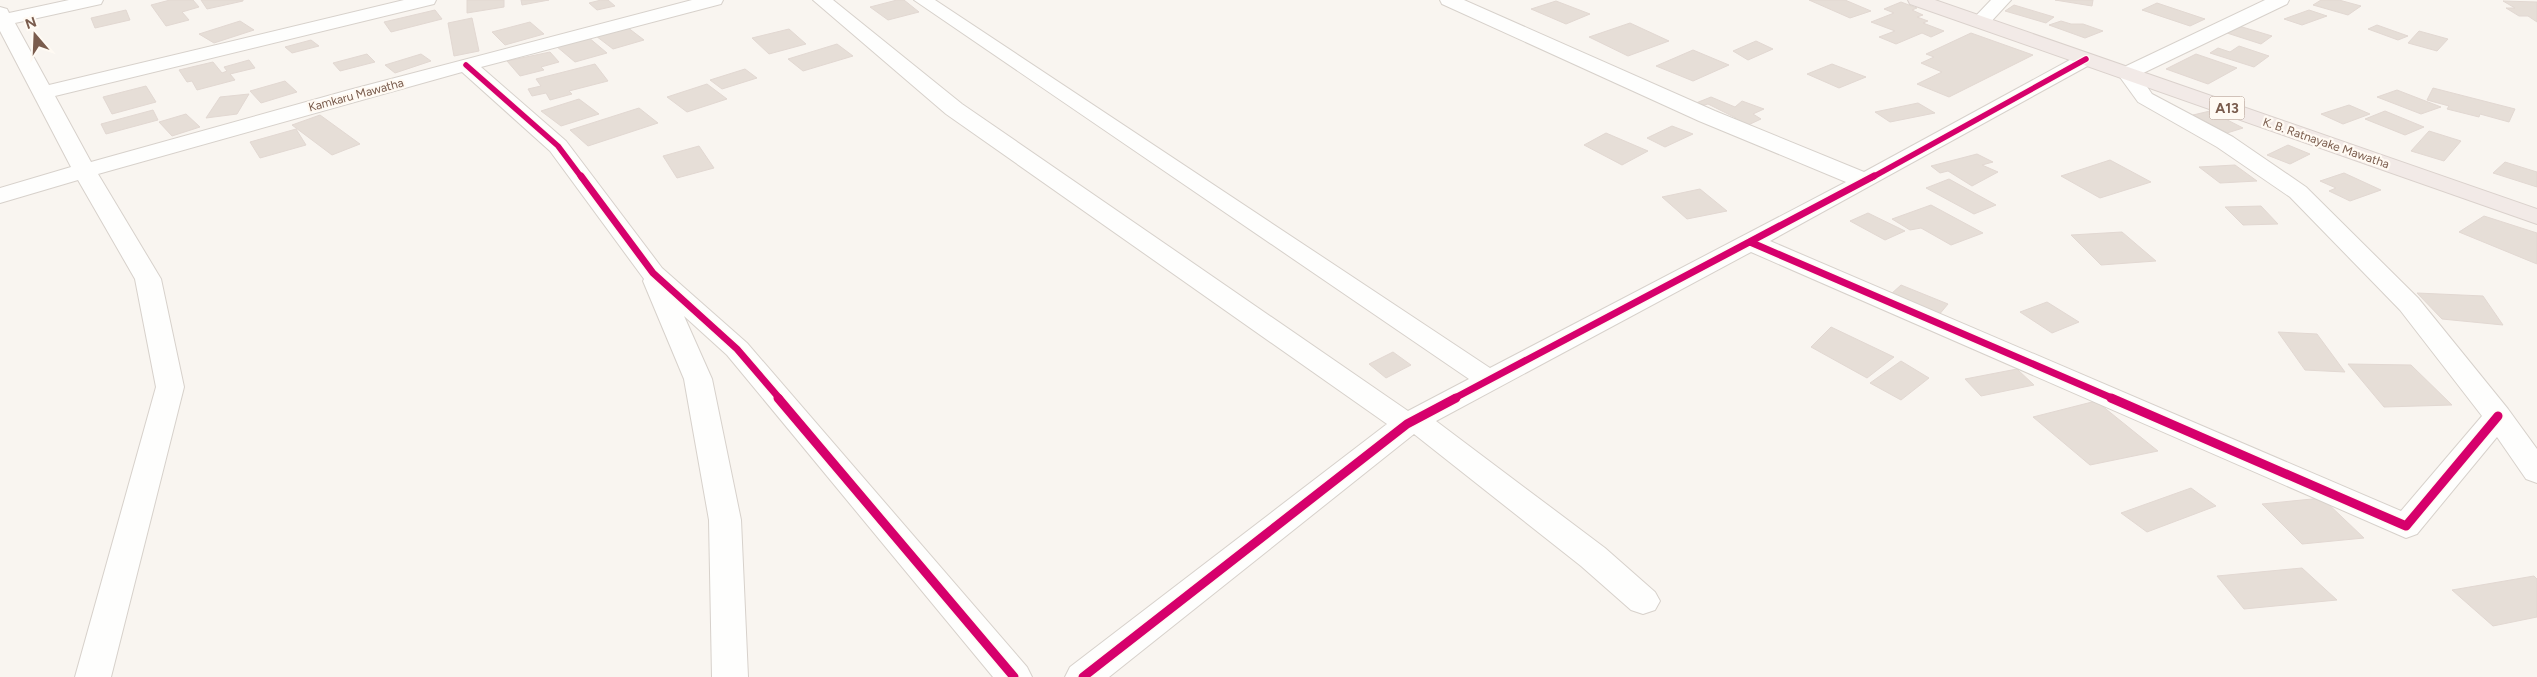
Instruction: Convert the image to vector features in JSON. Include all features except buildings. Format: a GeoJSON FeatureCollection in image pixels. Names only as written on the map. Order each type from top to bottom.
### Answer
{"type":"FeatureCollection","features":[{"type":"Feature","properties":{"kind":"highway","name":"K. B. Ratnayake Mawatha"},"geometry":{"type":"LineString","coordinates":[[1917,0],[2537,217]]}},
{"type":"Feature","properties":{"kind":"street"},"geometry":{"type":"LineString","coordinates":[[93,677],[170,387],[148,279],[84,170],[2,16],[94,0]]}},
{"type":"Feature","properties":{"kind":"street"},"geometry":{"type":"LineString","coordinates":[[44,92],[427,0]]}},
{"type":"Feature","properties":{"kind":"street","name":"Kamkaru Mawatha"},"geometry":{"type":"LineString","coordinates":[[0,196],[84,170],[466,65],[714,0]]}},
{"type":"Feature","properties":{"kind":"street"},"geometry":{"type":"LineString","coordinates":[[822,0],[954,109],[1411,422],[1593,557],[1643,600]]}},
{"type":"Feature","properties":{"kind":"street"},"geometry":{"type":"LineString","coordinates":[[923,0],[1488,380]]}},
{"type":"Feature","properties":{"kind":"street"},"geometry":{"type":"LineString","coordinates":[[1449,0],[1707,116],[1865,181]]}},
{"type":"Feature","properties":{"kind":"street"},"geometry":{"type":"LineString","coordinates":[[1980,22],[2002,0]]}},
{"type":"Feature","properties":{"kind":"street"},"geometry":{"type":"LineString","coordinates":[[2280,0],[2127,73],[2145,98],[2225,142],[2298,192],[2409,304],[2498,416],[2537,472]]}},
{"type":"Feature","properties":{"kind":"street"},"geometry":{"type":"LineString","coordinates":[[1083,677],[1411,422],[1865,181],[2086,58]]}},
{"type":"Feature","properties":{"kind":"street"},"geometry":{"type":"LineString","coordinates":[[466,65],[558,146],[653,273],[737,349],[1014,677]]}},
{"type":"Feature","properties":{"kind":"street"},"geometry":{"type":"LineString","coordinates":[[1750,242],[2406,526],[2498,416]]}},
{"type":"Feature","properties":{"kind":"street"},"geometry":{"type":"LineString","coordinates":[[653,273],[698,380],[723,510],[730,677]]}},
{"type":"Feature","properties":{"kind":"cycle path"},"geometry":{"type":"LineString","coordinates":[[1083,677],[1407,424],[1865,181],[2086,59]]}},
{"type":"Feature","properties":{"kind":"cycle path"},"geometry":{"type":"LineString","coordinates":[[466,65],[558,146],[653,273],[737,349],[1014,677]]}},
{"type":"Feature","properties":{"kind":"cycle path"},"geometry":{"type":"LineString","coordinates":[[1750,242],[2406,526],[2498,416]]}}]}
